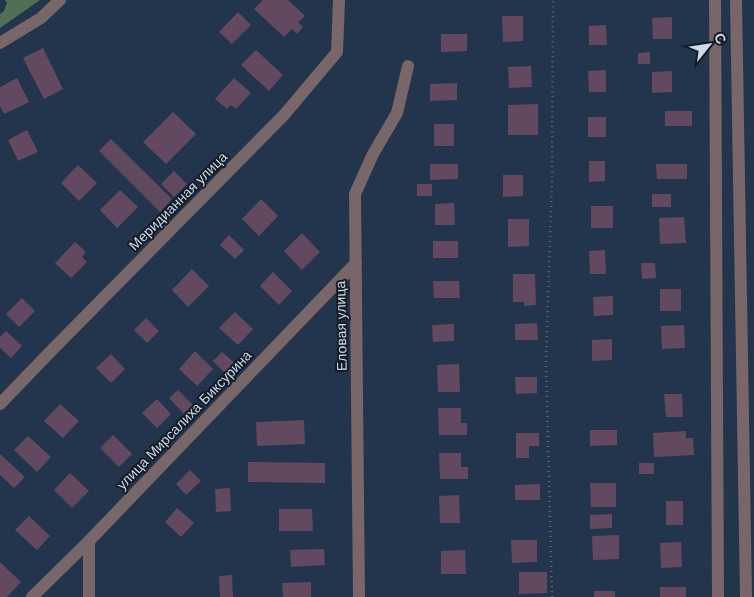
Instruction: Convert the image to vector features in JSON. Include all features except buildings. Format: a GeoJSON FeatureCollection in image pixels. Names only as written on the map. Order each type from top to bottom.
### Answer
{"type":"FeatureCollection","features":[{"type":"Feature","properties":{"kind":"street"},"geometry":{"type":"LineString","coordinates":[[0,43],[41,18],[60,0]]}},
{"type":"Feature","properties":{"kind":"street","name":"Меридианная улица"},"geometry":{"type":"LineString","coordinates":[[0,404],[284,115],[337,52],[339,0]]}},
{"type":"Feature","properties":{"kind":"street"},"geometry":{"type":"LineString","coordinates":[[715,0],[718,597]]}},
{"type":"Feature","properties":{"kind":"street"},"geometry":{"type":"LineString","coordinates":[[736,0],[749,527],[746,597]]}},
{"type":"Feature","properties":{"kind":"street","name":"Еловая улица"},"geometry":{"type":"LineString","coordinates":[[359,597],[355,194],[373,154],[397,113],[408,66]]}},
{"type":"Feature","properties":{"kind":"street","name":"улица Мирсалиха Биксурина"},"geometry":{"type":"LineString","coordinates":[[32,597],[356,263]]}},
{"type":"Feature","properties":{"kind":"street"},"geometry":{"type":"LineString","coordinates":[[89,540],[89,597]]}},
{"type":"Feature","properties":{"kind":"path"},"geometry":{"type":"LineString","coordinates":[[552,597],[546,360],[552,182],[553,0]]}},
{"type":"Feature","properties":{"kind":"green space"},"geometry":{"type":"Polygon","coordinates":[[[5,0],[40,0],[0,28],[0,14],[4,11],[7,3],[5,0]]]}}]}
